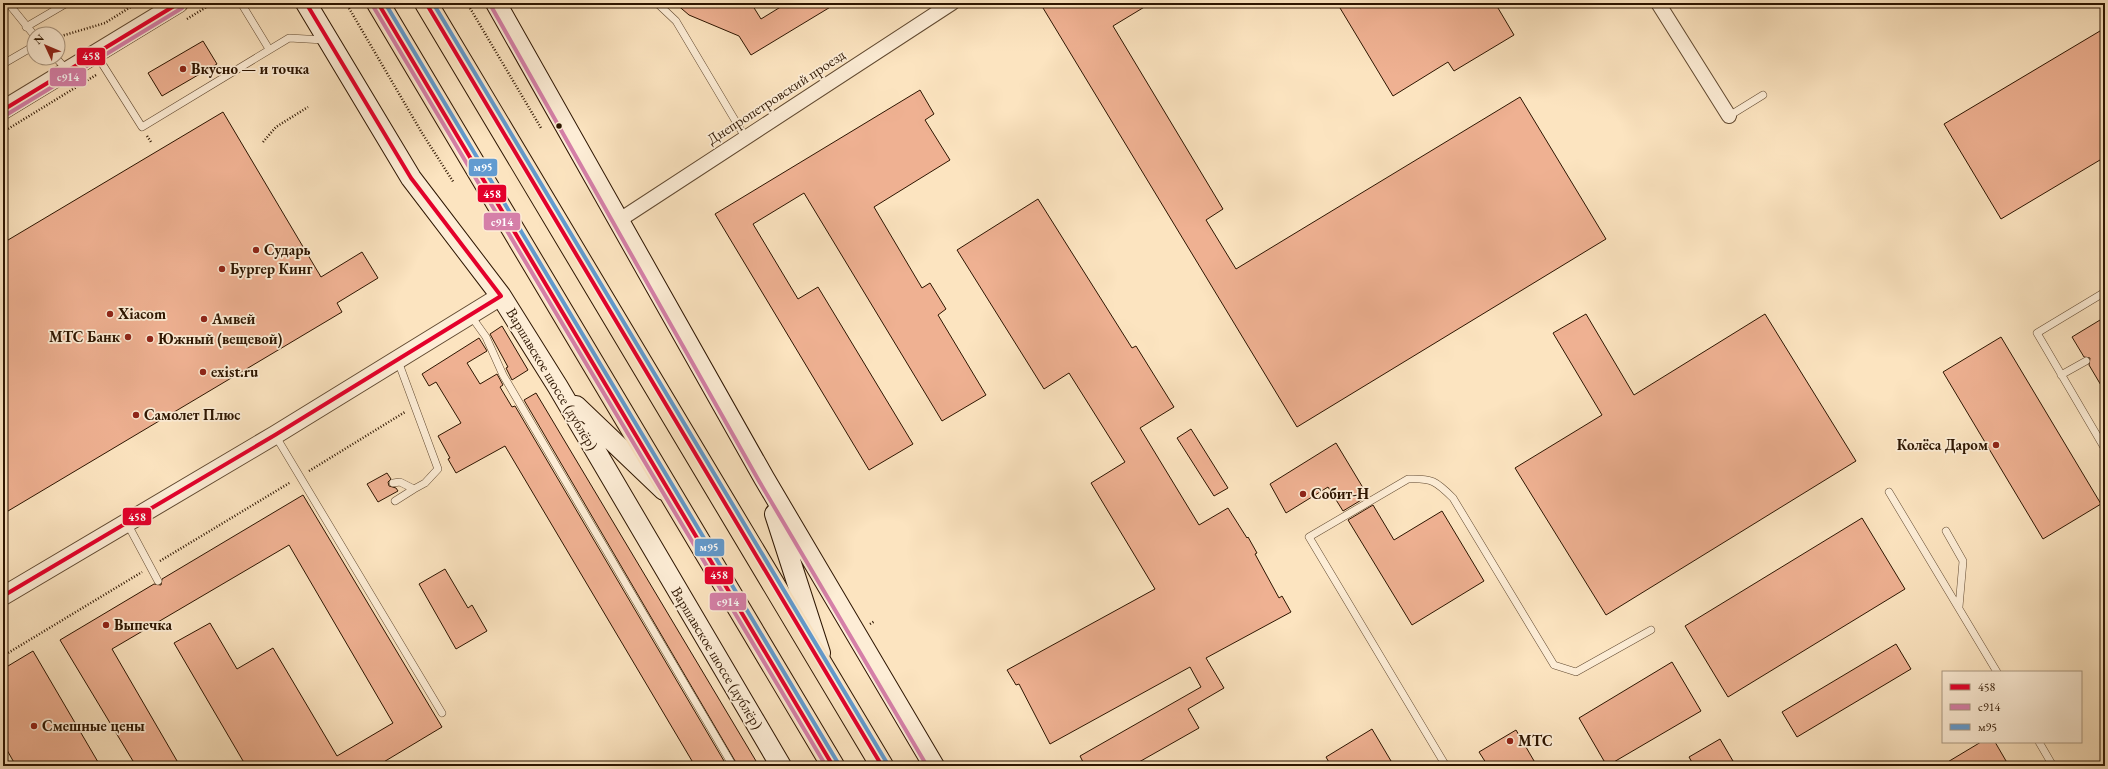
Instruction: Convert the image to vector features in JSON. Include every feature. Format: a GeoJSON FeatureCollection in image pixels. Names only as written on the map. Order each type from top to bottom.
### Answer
{"type":"FeatureCollection","features":[{"type":"Feature","properties":{"kind":"main road","name":"Варшавское шоссе (дублёр)"},"geometry":{"type":"LineString","coordinates":[[306,3],[411,178],[502,296],[781,766]]}},
{"type":"Feature","properties":{"kind":"main road"},"geometry":{"type":"LineString","coordinates":[[378,3],[833,766]]}},
{"type":"Feature","properties":{"kind":"main road"},"geometry":{"type":"LineString","coordinates":[[426,3],[882,766]]}},
{"type":"Feature","properties":{"kind":"main road"},"geometry":{"type":"LineString","coordinates":[[496,3],[764,478],[934,766]]}},
{"type":"Feature","properties":{"kind":"main road"},"geometry":{"type":"LineString","coordinates":[[558,388],[675,501]]}},
{"type":"Feature","properties":{"kind":"main road"},"geometry":{"type":"LineString","coordinates":[[764,478],[828,677]]}},
{"type":"Feature","properties":{"kind":"street"},"geometry":{"type":"LineString","coordinates":[[66,63],[96,54],[179,3]]}},
{"type":"Feature","properties":{"kind":"street","name":"Днепропетровский проезд"},"geometry":{"type":"LineString","coordinates":[[618,221],[952,3]]}},
{"type":"Feature","properties":{"kind":"street"},"geometry":{"type":"LineString","coordinates":[[1658,3],[1729,116]]}},
{"type":"Feature","properties":{"kind":"street"},"geometry":{"type":"LineString","coordinates":[[3,110],[59,66]]}},
{"type":"Feature","properties":{"kind":"street"},"geometry":{"type":"LineString","coordinates":[[3,596],[275,435],[502,296]]}},
{"type":"Feature","properties":{"kind":"lane"},"geometry":{"type":"LineString","coordinates":[[8,3],[26,27]]}},
{"type":"Feature","properties":{"kind":"lane"},"geometry":{"type":"LineString","coordinates":[[28,26],[67,3]]}},
{"type":"Feature","properties":{"kind":"lane"},"geometry":{"type":"LineString","coordinates":[[241,3],[269,50]]}},
{"type":"Feature","properties":{"kind":"lane"},"geometry":{"type":"LineString","coordinates":[[657,3],[676,21],[745,137]]}},
{"type":"Feature","properties":{"kind":"lane"},"geometry":{"type":"LineString","coordinates":[[96,54],[142,127],[289,38],[328,40]]}},
{"type":"Feature","properties":{"kind":"lane"},"geometry":{"type":"LineString","coordinates":[[3,64],[26,51]]}},
{"type":"Feature","properties":{"kind":"lane"},"geometry":{"type":"LineString","coordinates":[[1729,116],[1763,95]]}},
{"type":"Feature","properties":{"kind":"lane"},"geometry":{"type":"LineString","coordinates":[[2105,292],[2037,334],[2105,449]]}},
{"type":"Feature","properties":{"kind":"lane"},"geometry":{"type":"LineString","coordinates":[[471,315],[486,337],[503,375],[733,766]]}},
{"type":"Feature","properties":{"kind":"lane"},"geometry":{"type":"LineString","coordinates":[[395,501],[425,483],[438,469],[416,406],[398,361]]}},
{"type":"Feature","properties":{"kind":"lane"},"geometry":{"type":"LineString","coordinates":[[2061,375],[2086,361]]}},
{"type":"Feature","properties":{"kind":"lane"},"geometry":{"type":"LineString","coordinates":[[275,435],[442,713]]}},
{"type":"Feature","properties":{"kind":"lane"},"geometry":{"type":"LineString","coordinates":[[1446,766],[1309,536],[1408,479],[1427,479],[1441,486],[1452,498],[1554,665],[1576,672],[1651,630]]}},
{"type":"Feature","properties":{"kind":"lane"},"geometry":{"type":"LineString","coordinates":[[393,483],[400,482],[414,489]]}},
{"type":"Feature","properties":{"kind":"lane"},"geometry":{"type":"LineString","coordinates":[[1889,492],[1996,671]]}},
{"type":"Feature","properties":{"kind":"lane"},"geometry":{"type":"LineString","coordinates":[[127,522],[158,581]]}},
{"type":"Feature","properties":{"kind":"lane"},"geometry":{"type":"LineString","coordinates":[[1946,531],[1964,561],[1959,607]]}},
{"type":"Feature","properties":{"kind":"lane"},"geometry":{"type":"LineString","coordinates":[[2040,743],[2053,766]]}},
{"type":"Feature","properties":{"kind":"path"},"geometry":{"type":"LineString","coordinates":[[66,35],[105,23],[137,3]]}},
{"type":"Feature","properties":{"kind":"path"},"geometry":{"type":"LineString","coordinates":[[346,3],[422,133],[454,183]]}},
{"type":"Feature","properties":{"kind":"path"},"geometry":{"type":"LineString","coordinates":[[467,3],[541,128]]}},
{"type":"Feature","properties":{"kind":"path"},"geometry":{"type":"LineString","coordinates":[[263,142],[276,127],[308,107]]}},
{"type":"Feature","properties":{"kind":"path"},"geometry":{"type":"LineString","coordinates":[[3,656],[416,406]]}},
{"type":"Feature","properties":{"kind":"building"},"geometry":{"type":"Polygon","coordinates":[[[675,3],[751,3],[761,19],[787,3],[837,3],[751,55],[739,36],[689,15],[675,3]]]}},
{"type":"Feature","properties":{"kind":"building"},"geometry":{"type":"Polygon","coordinates":[[[1040,3],[1151,3],[1113,26],[1223,209],[1206,220],[1236,269],[1520,97],[1606,239],[1297,427],[1040,3]]]}},
{"type":"Feature","properties":{"kind":"building"},"geometry":{"type":"Polygon","coordinates":[[[1337,3],[1495,3],[1514,35],[1454,71],[1448,62],[1393,96],[1337,3]]]}},
{"type":"Feature","properties":{"kind":"building"},"geometry":{"type":"Polygon","coordinates":[[[2105,28],[2105,157],[2001,219],[1944,124],[2105,28]]]}},
{"type":"Feature","properties":{"kind":"building","name":"Вкусно — и точка"},"geometry":{"type":"Polygon","coordinates":[[[203,41],[217,64],[162,96],[148,73],[203,41]]]}},
{"type":"Feature","properties":{"kind":"building"},"geometry":{"type":"Polygon","coordinates":[[[920,90],[934,114],[925,120],[950,160],[874,207],[922,288],[930,283],[946,309],[938,315],[986,395],[942,421],[804,193],[753,224],[798,299],[818,287],[913,444],[869,470],[715,214],[920,90]]]}},
{"type":"Feature","properties":{"kind":"building","name":"Южный (вещевой)"},"geometry":{"type":"Polygon","coordinates":[[[223,112],[321,277],[362,252],[378,278],[337,303],[342,312],[3,514],[3,243],[223,112]]]}},
{"type":"Feature","properties":{"kind":"building"},"geometry":{"type":"Polygon","coordinates":[[[1038,199],[1132,348],[1136,346],[1174,407],[1140,428],[1199,525],[1228,508],[1247,538],[1248,537],[1257,553],[1255,554],[1279,598],[1282,596],[1291,612],[1206,658],[1224,688],[1188,709],[1199,728],[1132,766],[1085,766],[1080,756],[1201,687],[1190,667],[1050,744],[1019,684],[1016,685],[1007,670],[1155,589],[1091,483],[1125,462],[1069,373],[1044,389],[957,250],[1038,199]]]}},
{"type":"Feature","properties":{"kind":"building"},"geometry":{"type":"Polygon","coordinates":[[[1586,314],[1634,395],[1765,314],[1856,461],[1606,615],[1515,468],[1602,415],[1553,333],[1586,314]]]}},
{"type":"Feature","properties":{"kind":"building"},"geometry":{"type":"Polygon","coordinates":[[[2105,317],[2105,392],[2089,365],[2090,358],[2084,357],[2072,337],[2105,317]]]}},
{"type":"Feature","properties":{"kind":"building"},"geometry":{"type":"Polygon","coordinates":[[[502,326],[528,370],[512,380],[506,368],[508,367],[490,334],[502,326]]]}},
{"type":"Feature","properties":{"kind":"building"},"geometry":{"type":"Polygon","coordinates":[[[2001,337],[2101,504],[2043,539],[1943,372],[2001,337]]]}},
{"type":"Feature","properties":{"kind":"building"},"geometry":{"type":"Polygon","coordinates":[[[479,338],[487,351],[467,363],[480,384],[497,374],[503,385],[500,387],[512,407],[515,406],[727,766],[695,766],[505,446],[456,473],[438,436],[461,423],[436,382],[429,386],[422,374],[479,338]]]}},
{"type":"Feature","properties":{"kind":"building"},"geometry":{"type":"Polygon","coordinates":[[[536,393],[759,766],[738,766],[524,400],[536,393]]]}},
{"type":"Feature","properties":{"kind":"building"},"geometry":{"type":"Polygon","coordinates":[[[1191,429],[1228,488],[1214,496],[1177,438],[1191,429]]]}},
{"type":"Feature","properties":{"kind":"building"},"geometry":{"type":"Polygon","coordinates":[[[1336,443],[1368,496],[1343,511],[1328,487],[1286,513],[1270,484],[1336,443]]]}},
{"type":"Feature","properties":{"kind":"building"},"geometry":{"type":"Polygon","coordinates":[[[387,473],[391,479],[388,482],[389,486],[396,488],[398,491],[378,502],[367,484],[387,473]]]}},
{"type":"Feature","properties":{"kind":"building"},"geometry":{"type":"Polygon","coordinates":[[[303,495],[442,727],[377,766],[246,766],[174,643],[210,623],[237,669],[273,648],[337,756],[393,723],[289,545],[112,649],[180,766],[136,766],[60,640],[154,584],[161,585],[162,579],[303,495]]]}},
{"type":"Feature","properties":{"kind":"building"},"geometry":{"type":"Polygon","coordinates":[[[1373,505],[1394,540],[1442,511],[1484,581],[1412,625],[1348,520],[1373,505]]]}},
{"type":"Feature","properties":{"kind":"building"},"geometry":{"type":"Polygon","coordinates":[[[1862,518],[1905,589],[1728,697],[1685,626],[1862,518]]]}},
{"type":"Feature","properties":{"kind":"building"},"geometry":{"type":"Polygon","coordinates":[[[445,569],[468,608],[472,605],[487,631],[456,649],[419,584],[445,569]]]}},
{"type":"Feature","properties":{"kind":"building"},"geometry":{"type":"Polygon","coordinates":[[[1896,644],[1911,669],[1797,737],[1782,712],[1896,644]]]}},
{"type":"Feature","properties":{"kind":"building"},"geometry":{"type":"Polygon","coordinates":[[[33,651],[98,762],[92,766],[16,766],[3,743],[3,669],[33,651]]]}},
{"type":"Feature","properties":{"kind":"building"},"geometry":{"type":"Polygon","coordinates":[[[1672,662],[1701,711],[1607,766],[1579,718],[1672,662]]]}},
{"type":"Feature","properties":{"kind":"building"},"geometry":{"type":"Polygon","coordinates":[[[1372,729],[1394,766],[1331,766],[1326,757],[1372,729]]]}},
{"type":"Feature","properties":{"kind":"building","name":"МТС"},"geometry":{"type":"Polygon","coordinates":[[[1516,730],[1537,766],[1488,766],[1479,752],[1516,730]]]}},
{"type":"Feature","properties":{"kind":"building"},"geometry":{"type":"Polygon","coordinates":[[[1720,739],[1733,761],[1725,766],[1694,766],[1689,757],[1720,739]]]}},
{"type":"Feature","properties":{"kind":"building"},"geometry":{"type":"Polygon","coordinates":[[[1979,743],[1996,743],[2009,766],[1941,766],[1979,743]]]}},
{"type":"Feature","properties":{"kind":"transit line","name":"458"},"geometry":{"type":"LineString","coordinates":[[3,110],[179,3]]}},
{"type":"Feature","properties":{"kind":"transit line","name":"458"},"geometry":{"type":"LineString","coordinates":[[3,596],[275,435],[501,296],[411,178],[306,3]]}},
{"type":"Feature","properties":{"kind":"transit line","name":"458"},"geometry":{"type":"LineString","coordinates":[[378,3],[833,766]]}},
{"type":"Feature","properties":{"kind":"transit line","name":"м95"},"geometry":{"type":"LineString","coordinates":[[385,3],[838,763]]}},
{"type":"Feature","properties":{"kind":"transit line","name":"458"},"geometry":{"type":"LineString","coordinates":[[426,3],[882,766]]}},
{"type":"Feature","properties":{"kind":"transit line","name":"м95"},"geometry":{"type":"LineString","coordinates":[[433,3],[887,763]]}},
{"type":"Feature","properties":{"kind":"transit line","name":"с914"},"geometry":{"type":"LineString","coordinates":[[373,6],[826,766]]}},
{"type":"Feature","properties":{"kind":"transit line","name":"с914"},"geometry":{"type":"LineString","coordinates":[[491,6],[759,481],[927,766]]}},
{"type":"Feature","properties":{"kind":"transit line","name":"с914"},"geometry":{"type":"LineString","coordinates":[[6,115],[182,8]]}},
{"type":"Feature","properties":{"kind":"place","name":"Вкусно — и точка"},"geometry":{"type":"Point","coordinates":[183,69]}},
{"type":"Feature","properties":{"kind":"place","name":"Сударь"},"geometry":{"type":"Point","coordinates":[256,250]}},
{"type":"Feature","properties":{"kind":"place","name":"Бургер Кинг"},"geometry":{"type":"Point","coordinates":[222,269]}},
{"type":"Feature","properties":{"kind":"place","name":"Xiacom"},"geometry":{"type":"Point","coordinates":[110,314]}},
{"type":"Feature","properties":{"kind":"place","name":"Амвей"},"geometry":{"type":"Point","coordinates":[204,319]}},
{"type":"Feature","properties":{"kind":"place","name":"МТС Банк"},"geometry":{"type":"Point","coordinates":[128,337]}},
{"type":"Feature","properties":{"kind":"place","name":"Южный (вещевой)"},"geometry":{"type":"Point","coordinates":[150,339]}},
{"type":"Feature","properties":{"kind":"place","name":"exist.ru"},"geometry":{"type":"Point","coordinates":[203,372]}},
{"type":"Feature","properties":{"kind":"place","name":"Самолет Плюс"},"geometry":{"type":"Point","coordinates":[136,415]}},
{"type":"Feature","properties":{"kind":"place","name":"Колёса Даром"},"geometry":{"type":"Point","coordinates":[1996,445]}},
{"type":"Feature","properties":{"kind":"place","name":"Собит-Н"},"geometry":{"type":"Point","coordinates":[1303,494]}},
{"type":"Feature","properties":{"kind":"place","name":"Выпечка"},"geometry":{"type":"Point","coordinates":[106,625]}},
{"type":"Feature","properties":{"kind":"place","name":"Смешные цены"},"geometry":{"type":"Point","coordinates":[34,726]}},
{"type":"Feature","properties":{"kind":"place","name":"МТС"},"geometry":{"type":"Point","coordinates":[1510,741]}}]}
